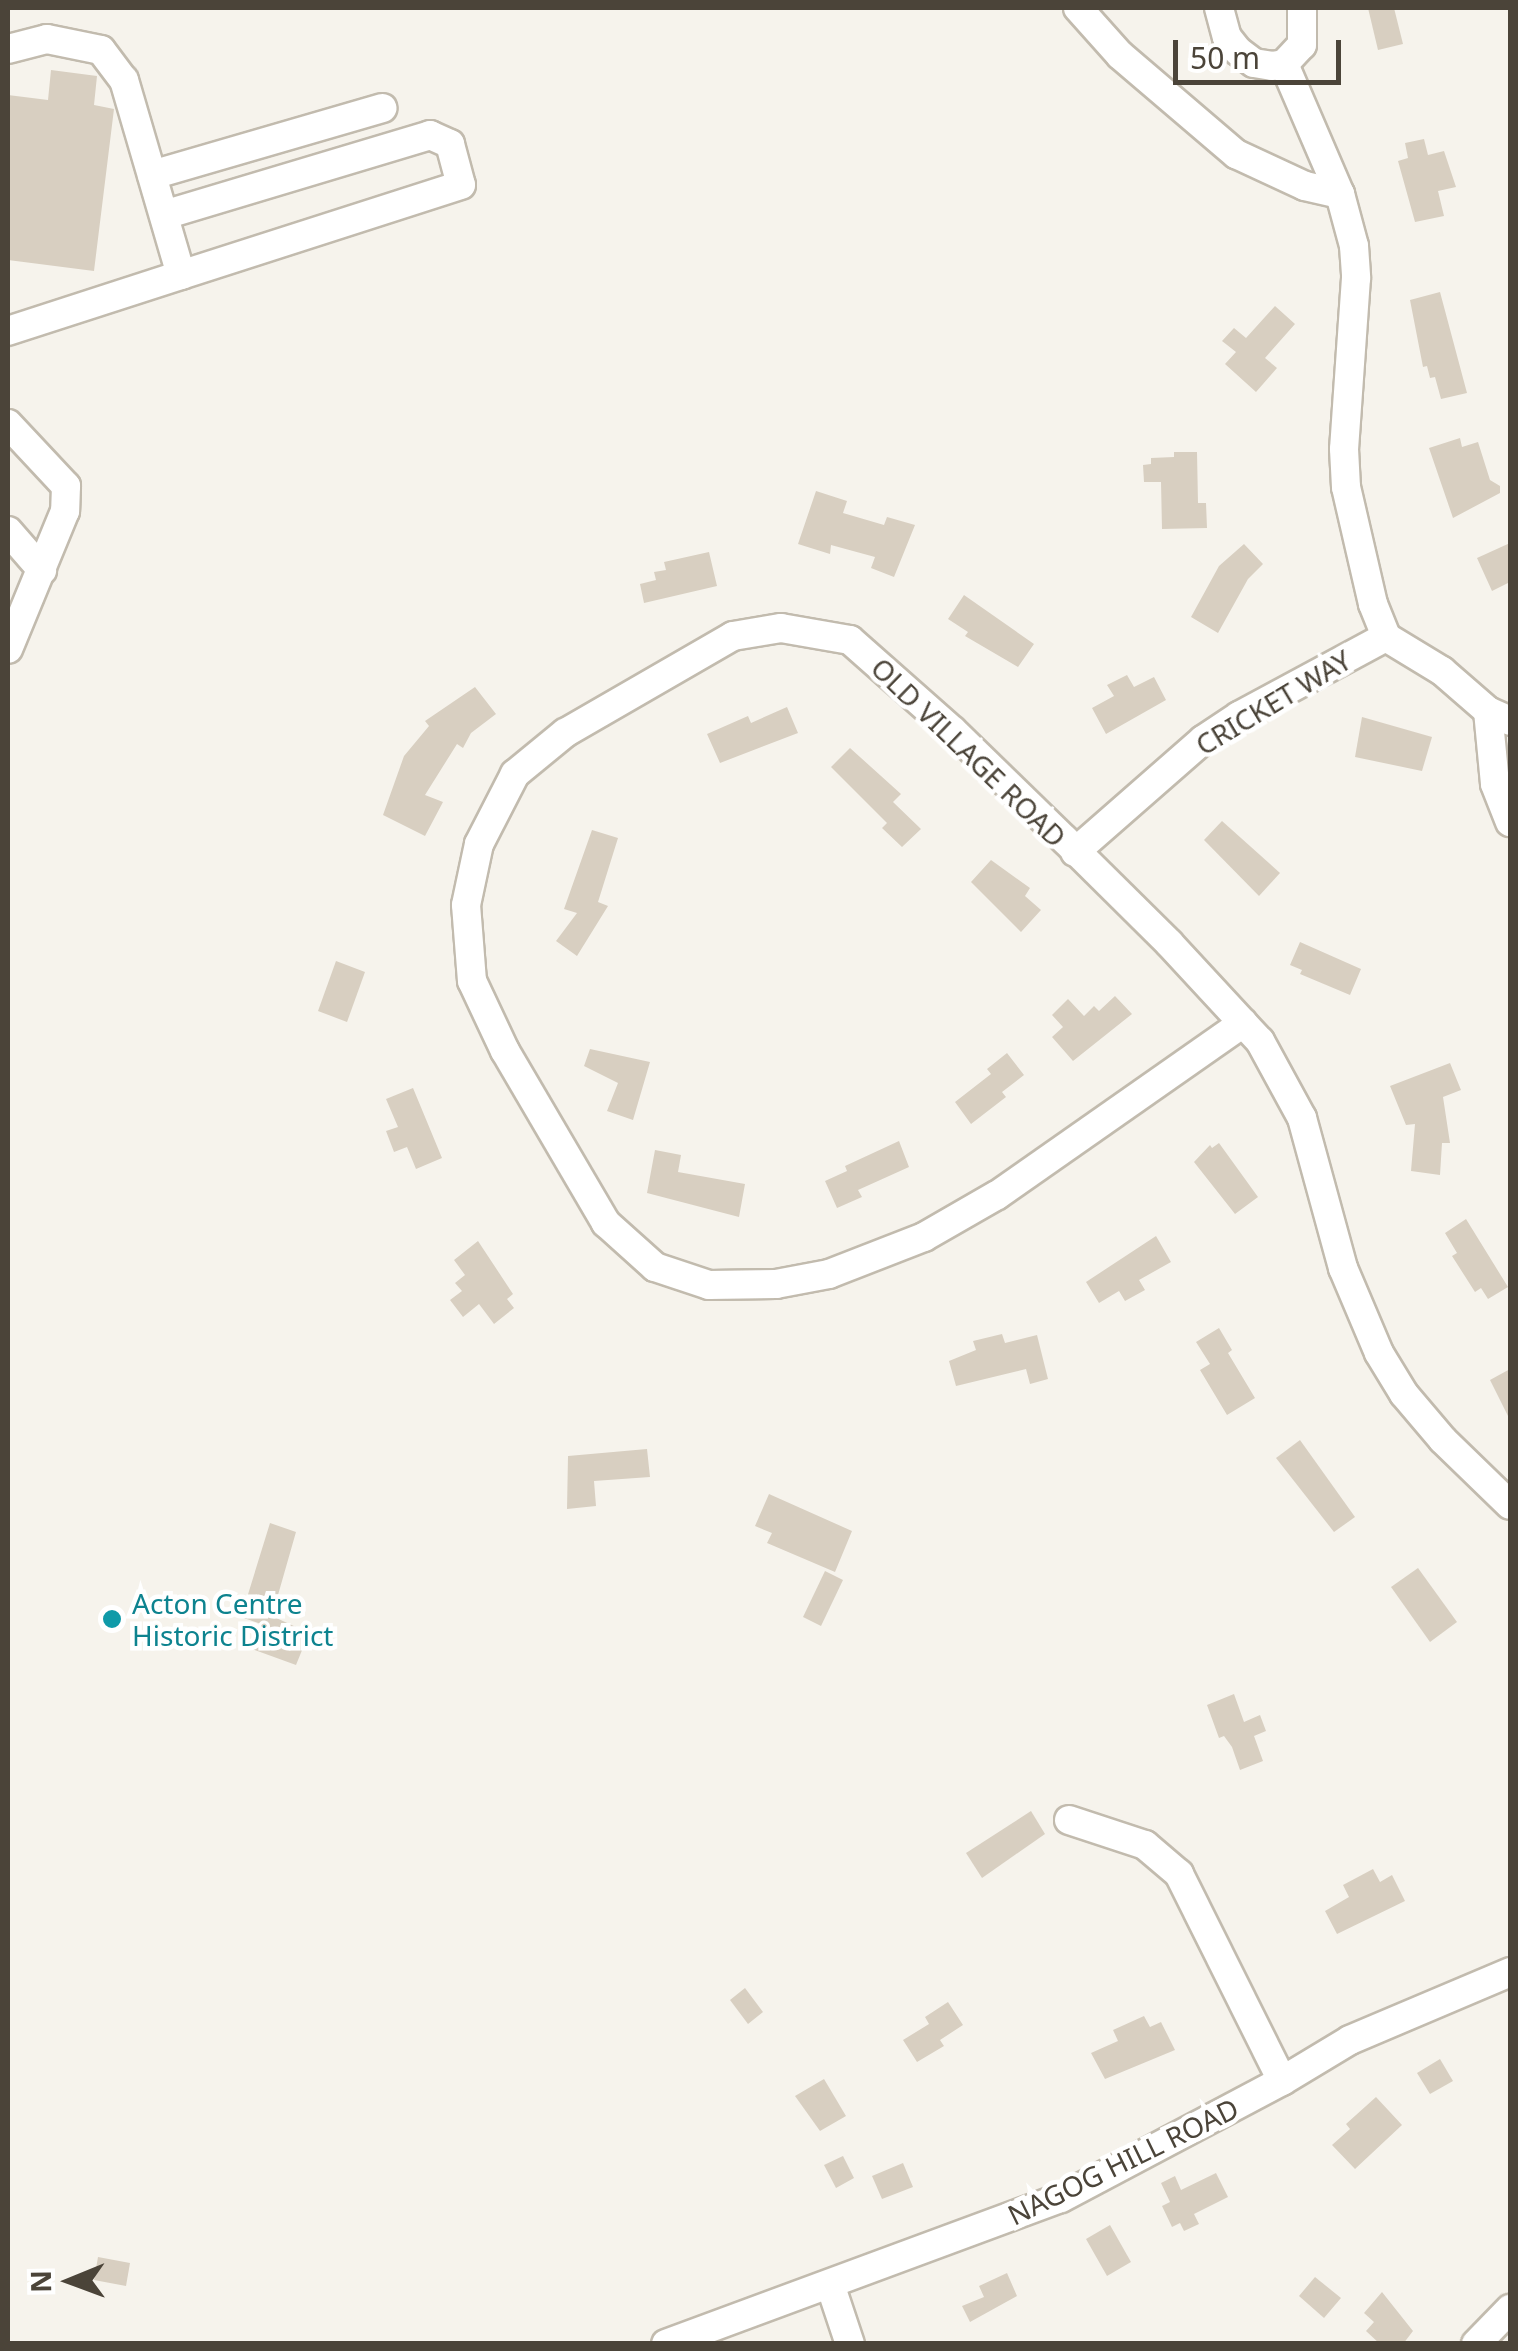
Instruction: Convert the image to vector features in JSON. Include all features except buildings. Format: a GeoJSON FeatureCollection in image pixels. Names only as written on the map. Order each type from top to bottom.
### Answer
{"type":"FeatureCollection","features":[{"type":"Feature","properties":{"kind":"street"},"geometry":{"type":"LineString","coordinates":[[1078,8],[1120,55],[1236,154],[1305,186],[1340,194]]}},
{"type":"Feature","properties":{"kind":"street"},"geometry":{"type":"LineString","coordinates":[[1219,8],[1221,23],[1238,52],[1254,63],[1284,64],[1302,45],[1302,8]]}},
{"type":"Feature","properties":{"kind":"street"},"geometry":{"type":"LineString","coordinates":[[8,49],[47,38],[100,50],[124,80],[181,275]]}},
{"type":"Feature","properties":{"kind":"street"},"geometry":{"type":"LineString","coordinates":[[1284,64],[1340,194],[1351,231],[1356,278],[1344,404],[1346,487],[1386,637],[1442,672],[1499,716],[1494,784],[1510,822]]}},
{"type":"Feature","properties":{"kind":"street"},"geometry":{"type":"LineString","coordinates":[[152,174],[382,108]]}},
{"type":"Feature","properties":{"kind":"street"},"geometry":{"type":"LineString","coordinates":[[8,332],[461,186],[450,144],[430,136],[164,215]]}},
{"type":"Feature","properties":{"kind":"street"},"geometry":{"type":"LineString","coordinates":[[8,649],[65,511],[66,486],[13,442]]}},
{"type":"Feature","properties":{"kind":"street"},"geometry":{"type":"LineString","coordinates":[[8,531],[42,570]]}},
{"type":"Feature","properties":{"kind":"street","name":"OLD VILLAGE ROAD"},"geometry":{"type":"LineString","coordinates":[[1243,1022],[996,1195],[924,1237],[828,1274],[776,1284],[709,1285],[654,1267],[606,1223],[504,1051],[472,981],[466,905],[478,844],[515,774],[565,733],[733,636],[781,628],[850,640],[953,731],[1243,1022],[1260,1041],[1302,1118],[1343,1268],[1380,1353],[1404,1394],[1443,1440],[1510,1505]]}},
{"type":"Feature","properties":{"kind":"street","name":"CRICKET WAY"},"geometry":{"type":"LineString","coordinates":[[1074,852],[1203,740],[1238,716],[1386,637]]}},
{"type":"Feature","properties":{"kind":"street"},"geometry":{"type":"LineString","coordinates":[[1069,1820],[1145,1845],[1179,1874],[1282,2081]]}},
{"type":"Feature","properties":{"kind":"street","name":"NAGOG HILL ROAD"},"geometry":{"type":"LineString","coordinates":[[666,2344],[1061,2198],[1282,2081],[1350,2040],[1510,1972]]}},
{"type":"Feature","properties":{"kind":"street"},"geometry":{"type":"LineString","coordinates":[[830,2284],[850,2344]]}},
{"type":"Feature","properties":{"kind":"street"},"geometry":{"type":"LineString","coordinates":[[1476,2344],[1510,2309]]}},
{"type":"Feature","properties":{"kind":"place","name":"Acton Centre Historic District"},"geometry":{"type":"Point","coordinates":[112,1619]}}]}
